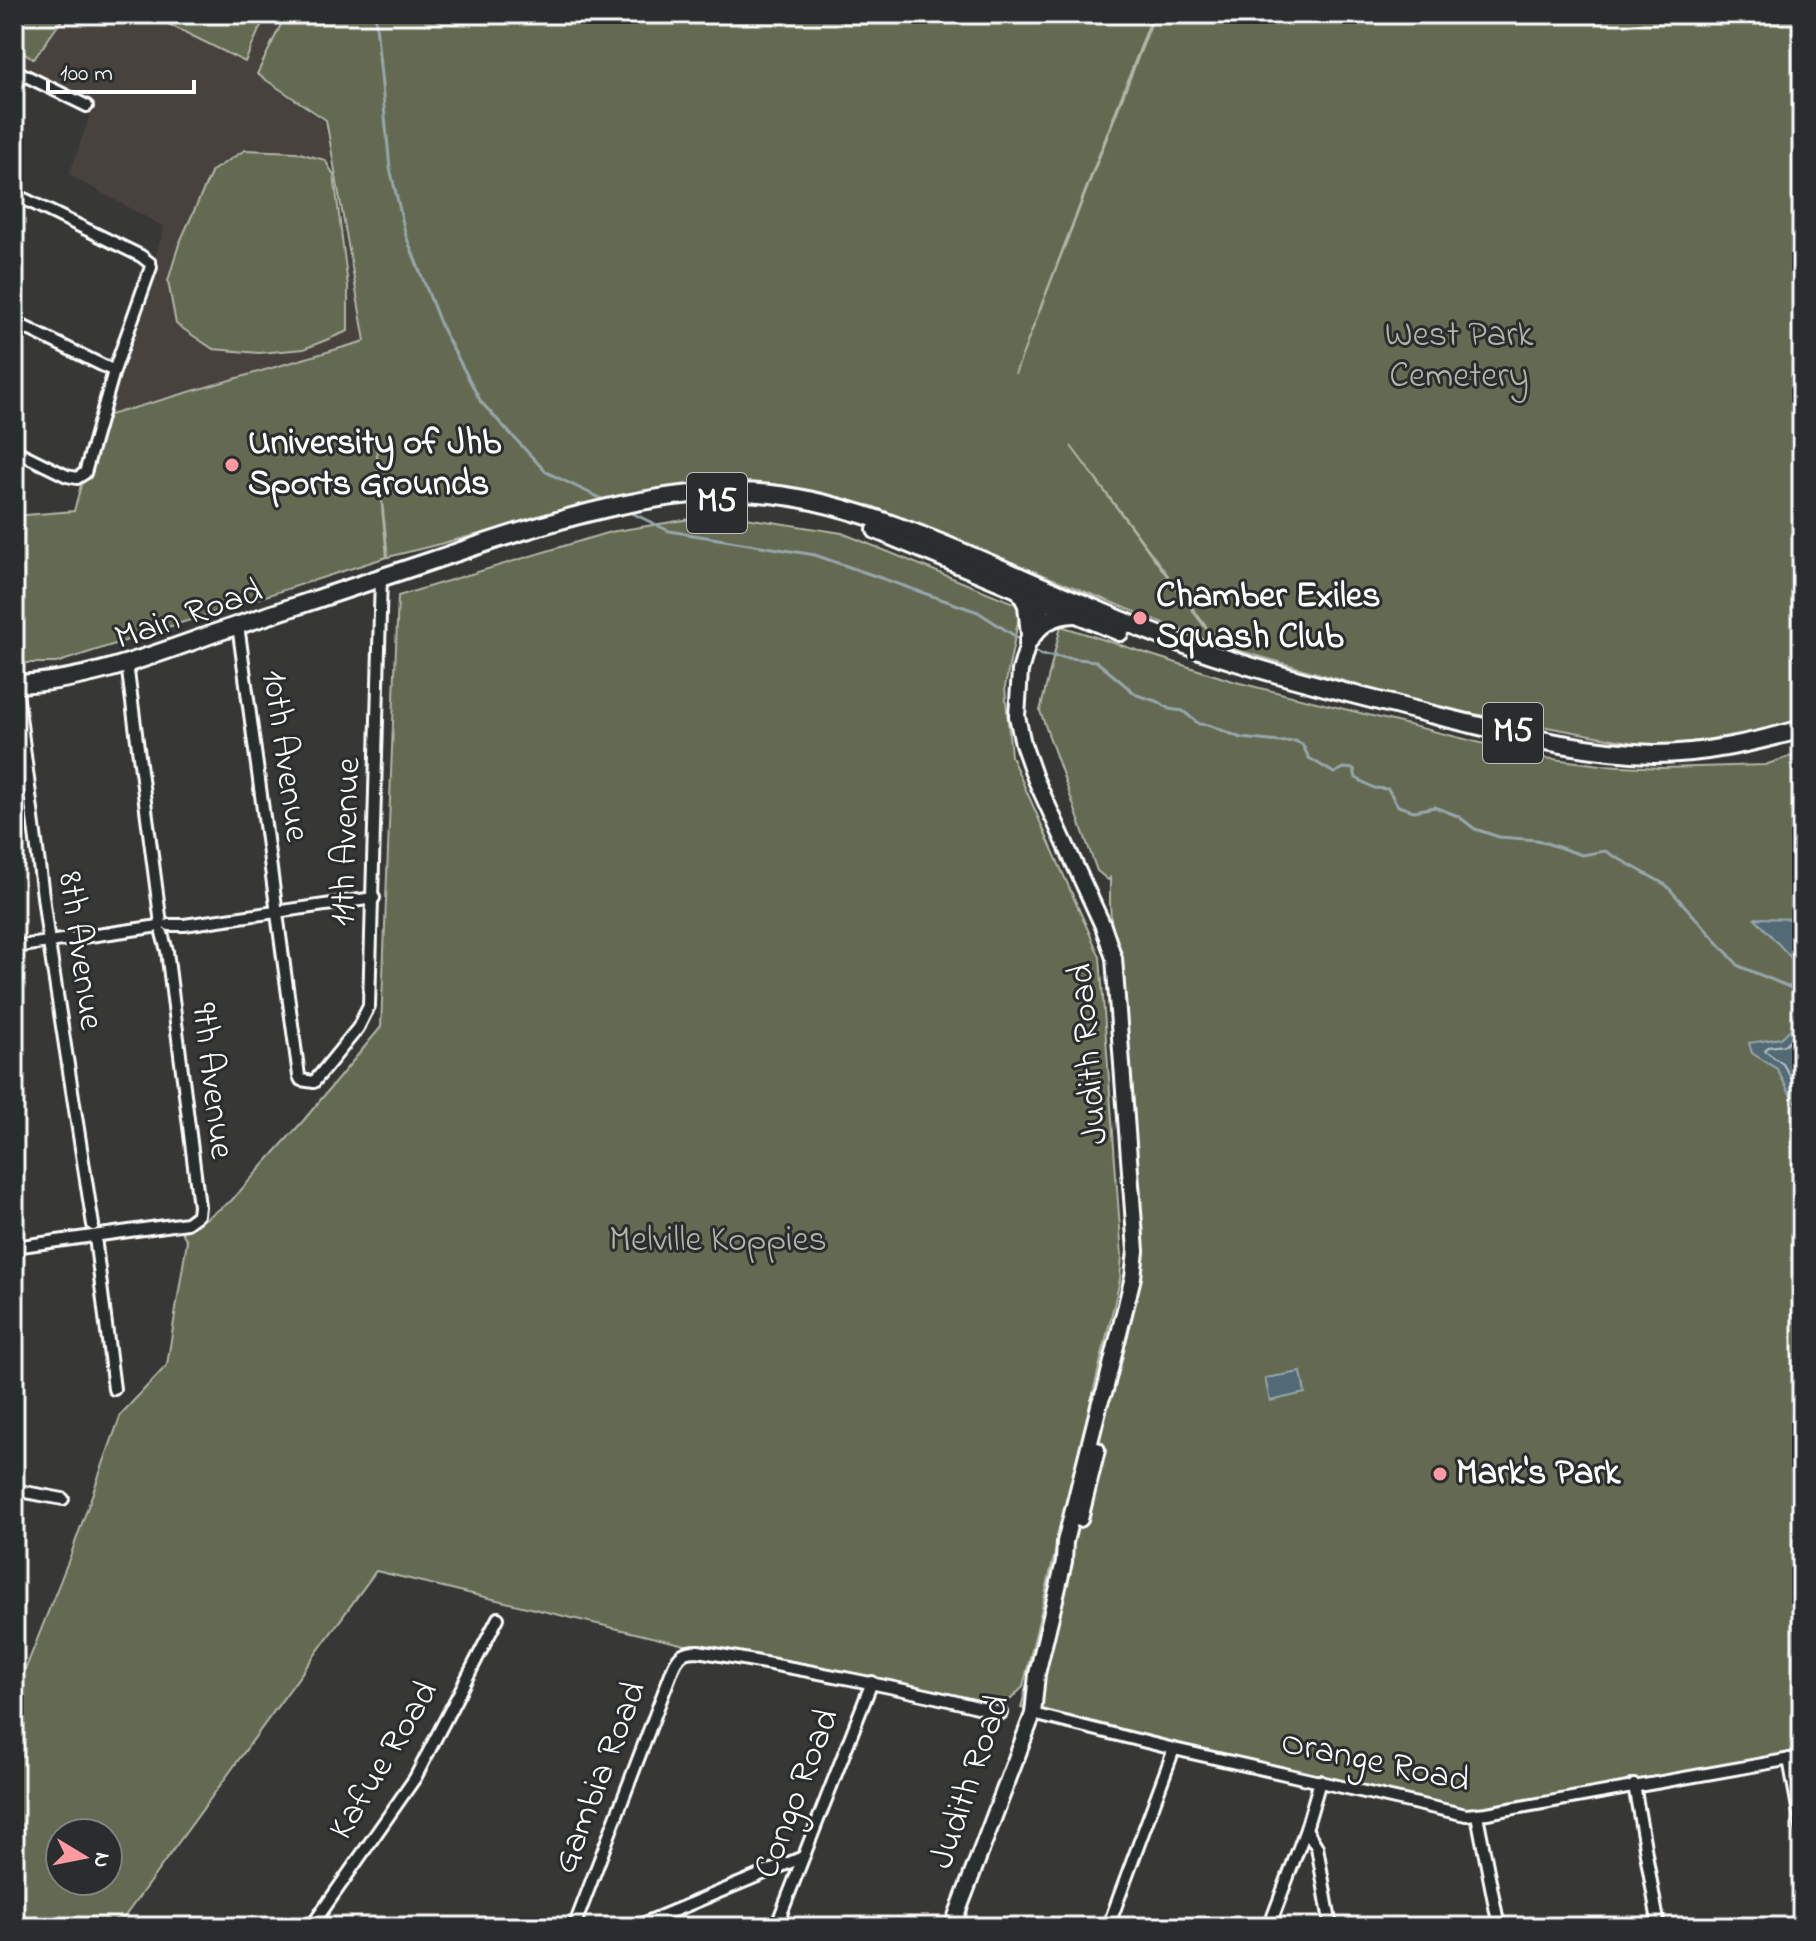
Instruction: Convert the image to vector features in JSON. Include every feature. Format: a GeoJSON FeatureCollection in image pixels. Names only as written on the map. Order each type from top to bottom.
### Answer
{"type":"FeatureCollection","features":[{"type":"Feature","properties":{"kind":"main road","name":"M5"},"geometry":{"type":"LineString","coordinates":[[381,582],[595,511],[669,498],[749,492],[797,498],[869,517],[1048,596],[1236,662],[1375,700],[1571,746],[1674,753],[1743,743],[1802,729]]}},
{"type":"Feature","properties":{"kind":"main road","name":"M5"},"geometry":{"type":"LineString","coordinates":[[381,582],[585,521],[647,508],[730,502],[789,507],[856,523],[1019,589],[1048,596],[1076,613],[1170,651],[1322,696],[1560,754],[1632,762],[1693,761],[1802,738]]}},
{"type":"Feature","properties":{"kind":"main road","name":"Main Road"},"geometry":{"type":"LineString","coordinates":[[15,689],[128,668],[381,582]]}},
{"type":"Feature","properties":{"kind":"main road"},"geometry":{"type":"LineString","coordinates":[[1019,589],[1027,605],[1029,638]]}},
{"type":"Feature","properties":{"kind":"main road"},"geometry":{"type":"LineString","coordinates":[[1029,638],[1051,618],[1076,613]]}},
{"type":"Feature","properties":{"kind":"street"},"geometry":{"type":"LineString","coordinates":[[14,70],[87,106]]}},
{"type":"Feature","properties":{"kind":"street"},"geometry":{"type":"LineString","coordinates":[[14,194],[127,248],[150,263],[114,371],[85,473],[77,478],[67,476],[14,450]]}},
{"type":"Feature","properties":{"kind":"street"},"geometry":{"type":"LineString","coordinates":[[14,322],[114,371]]}},
{"type":"Feature","properties":{"kind":"street","name":"11th Avenue"},"geometry":{"type":"LineString","coordinates":[[306,1082],[314,1082],[365,1017],[369,1006],[381,582]]}},
{"type":"Feature","properties":{"kind":"street","name":"Judith Road"},"geometry":{"type":"LineString","coordinates":[[952,1927],[1033,1714],[1037,1674],[1064,1562],[1075,1536],[1092,1474],[1105,1390],[1133,1277],[1136,1251],[1114,958],[1035,778],[1017,716],[1016,698],[1029,638],[1048,596]]}},
{"type":"Feature","properties":{"kind":"street","name":"10th Avenue"},"geometry":{"type":"LineString","coordinates":[[239,629],[299,1076],[306,1082]]}},
{"type":"Feature","properties":{"kind":"street","name":"9th Avenue"},"geometry":{"type":"LineString","coordinates":[[95,1237],[187,1223],[196,1218],[199,1211],[128,668]]}},
{"type":"Feature","properties":{"kind":"street","name":"8th Avenue"},"geometry":{"type":"LineString","coordinates":[[15,689],[49,943],[93,1225]]}},
{"type":"Feature","properties":{"kind":"street"},"geometry":{"type":"LineString","coordinates":[[14,947],[374,898]]}},
{"type":"Feature","properties":{"kind":"street"},"geometry":{"type":"LineString","coordinates":[[14,1247],[95,1237],[114,1389]]}},
{"type":"Feature","properties":{"kind":"street"},"geometry":{"type":"LineString","coordinates":[[14,1490],[63,1499]]}},
{"type":"Feature","properties":{"kind":"street","name":"Kafue Road"},"geometry":{"type":"LineString","coordinates":[[311,1927],[408,1791],[498,1618]]}},
{"type":"Feature","properties":{"kind":"street","name":"Gambia Road"},"geometry":{"type":"LineString","coordinates":[[574,1927],[677,1657],[684,1652],[698,1651],[872,1682]]}},
{"type":"Feature","properties":{"kind":"street"},"geometry":{"type":"LineString","coordinates":[[872,1682],[1001,1713]]}},
{"type":"Feature","properties":{"kind":"street","name":"Congo Road"},"geometry":{"type":"LineString","coordinates":[[776,1927],[872,1682]]}},
{"type":"Feature","properties":{"kind":"street","name":"Orange Road"},"geometry":{"type":"LineString","coordinates":[[1033,1714],[1466,1815],[1802,1757]]}},
{"type":"Feature","properties":{"kind":"street"},"geometry":{"type":"LineString","coordinates":[[1108,1927],[1174,1749]]}},
{"type":"Feature","properties":{"kind":"street"},"geometry":{"type":"LineString","coordinates":[[1789,1759],[1802,1830]]}},
{"type":"Feature","properties":{"kind":"street"},"geometry":{"type":"LineString","coordinates":[[1269,1927],[1306,1829],[1320,1781]]}},
{"type":"Feature","properties":{"kind":"street"},"geometry":{"type":"LineString","coordinates":[[1634,1785],[1659,1927]]}},
{"type":"Feature","properties":{"kind":"street"},"geometry":{"type":"LineString","coordinates":[[1477,1815],[1499,1927]]}},
{"type":"Feature","properties":{"kind":"street"},"geometry":{"type":"LineString","coordinates":[[1306,1829],[1317,1847],[1331,1927]]}},
{"type":"Feature","properties":{"kind":"street"},"geometry":{"type":"LineString","coordinates":[[635,1927],[803,1857]]}},
{"type":"Feature","properties":{"kind":"shaded area"},"geometry":{"type":"Polygon","coordinates":[[[14,14],[284,14],[255,74],[324,121],[364,341],[99,417],[164,227],[69,175],[94,103],[14,64],[14,14]]]}},
{"type":"Feature","properties":{"kind":"green space"},"geometry":{"type":"Polygon","coordinates":[[[14,14],[66,14],[34,59],[14,47],[14,14]]]}},
{"type":"Feature","properties":{"kind":"green space"},"geometry":{"type":"Polygon","coordinates":[[[148,14],[266,14],[245,62],[148,14]]]}},
{"type":"Feature","properties":{"kind":"green space","name":"West Park Cemetery"},"geometry":{"type":"Polygon","coordinates":[[[286,14],[1153,14],[1015,374],[1155,14],[1802,14],[1802,720],[1777,729],[1657,747],[1430,706],[1220,645],[1071,446],[1218,645],[872,506],[767,487],[643,493],[388,557],[375,436],[387,557],[56,663],[14,663],[14,516],[74,511],[99,418],[365,341],[326,120],[257,74],[286,14]]]}},
{"type":"Feature","properties":{"kind":"green space"},"geometry":{"type":"Polygon","coordinates":[[[245,150],[296,152],[325,160],[334,175],[348,286],[348,331],[304,349],[259,353],[213,349],[176,324],[168,281],[179,244],[212,171],[245,150]]]}},
{"type":"Feature","properties":{"kind":"green space","name":"Melville Koppies"},"geometry":{"type":"Polygon","coordinates":[[[721,514],[842,533],[1021,606],[1005,687],[1011,756],[1100,957],[1122,1256],[1120,1280],[1023,1687],[1005,1705],[689,1646],[376,1571],[117,1927],[14,1927],[14,1698],[71,1554],[121,1414],[167,1365],[187,1241],[179,1226],[195,1226],[231,1201],[381,1027],[398,596],[610,532],[721,514]]]}},
{"type":"Feature","properties":{"kind":"green space","name":"Mark's Park"},"geometry":{"type":"Polygon","coordinates":[[[1061,626],[1236,682],[1537,757],[1601,765],[1663,768],[1765,765],[1802,752],[1802,1755],[1467,1810],[1314,1781],[1021,1708],[1134,1240],[1110,878],[1108,880],[1097,871],[1040,711],[1061,626]]]}},
{"type":"Feature","properties":{"kind":"water"},"geometry":{"type":"Polygon","coordinates":[[[1755,918],[1802,919],[1802,970],[1755,918]]]}},
{"type":"Feature","properties":{"kind":"water"},"geometry":{"type":"Polygon","coordinates":[[[1802,1018],[1802,1109],[1792,1098],[1777,1069],[1752,1053],[1749,1043],[1781,1038],[1802,1018]]]}},
{"type":"Feature","properties":{"kind":"water"},"geometry":{"type":"Polygon","coordinates":[[[1301,1372],[1305,1393],[1270,1401],[1265,1378],[1301,1372]]]}},
{"type":"Feature","properties":{"kind":"waterway"},"geometry":{"type":"LineString","coordinates":[[375,14],[390,168],[406,236],[442,328],[481,402],[546,472],[606,501]]}},
{"type":"Feature","properties":{"kind":"waterway"},"geometry":{"type":"LineString","coordinates":[[630,512],[669,531],[815,555],[978,612],[1018,638]]}},
{"type":"Feature","properties":{"kind":"waterway"},"geometry":{"type":"LineString","coordinates":[[1037,652],[1096,661],[1137,695],[1159,702],[1169,709],[1183,711],[1199,724],[1241,738],[1295,741],[1302,744],[1309,758],[1334,773],[1344,768],[1354,769],[1356,778],[1374,788],[1388,789],[1398,806],[1414,811],[1435,807],[1458,816],[1475,829],[1499,837],[1537,840],[1582,855],[1605,851],[1666,885],[1739,966],[1799,991],[1802,996]]}},
{"type":"Feature","properties":{"kind":"place","name":"University of Jhb Sports Grounds"},"geometry":{"type":"Point","coordinates":[232,465]}},
{"type":"Feature","properties":{"kind":"place","name":"Chamber Exiles Squash Club"},"geometry":{"type":"Point","coordinates":[1140,618]}},
{"type":"Feature","properties":{"kind":"place","name":"Mark's Park"},"geometry":{"type":"Point","coordinates":[1440,1474]}}]}
